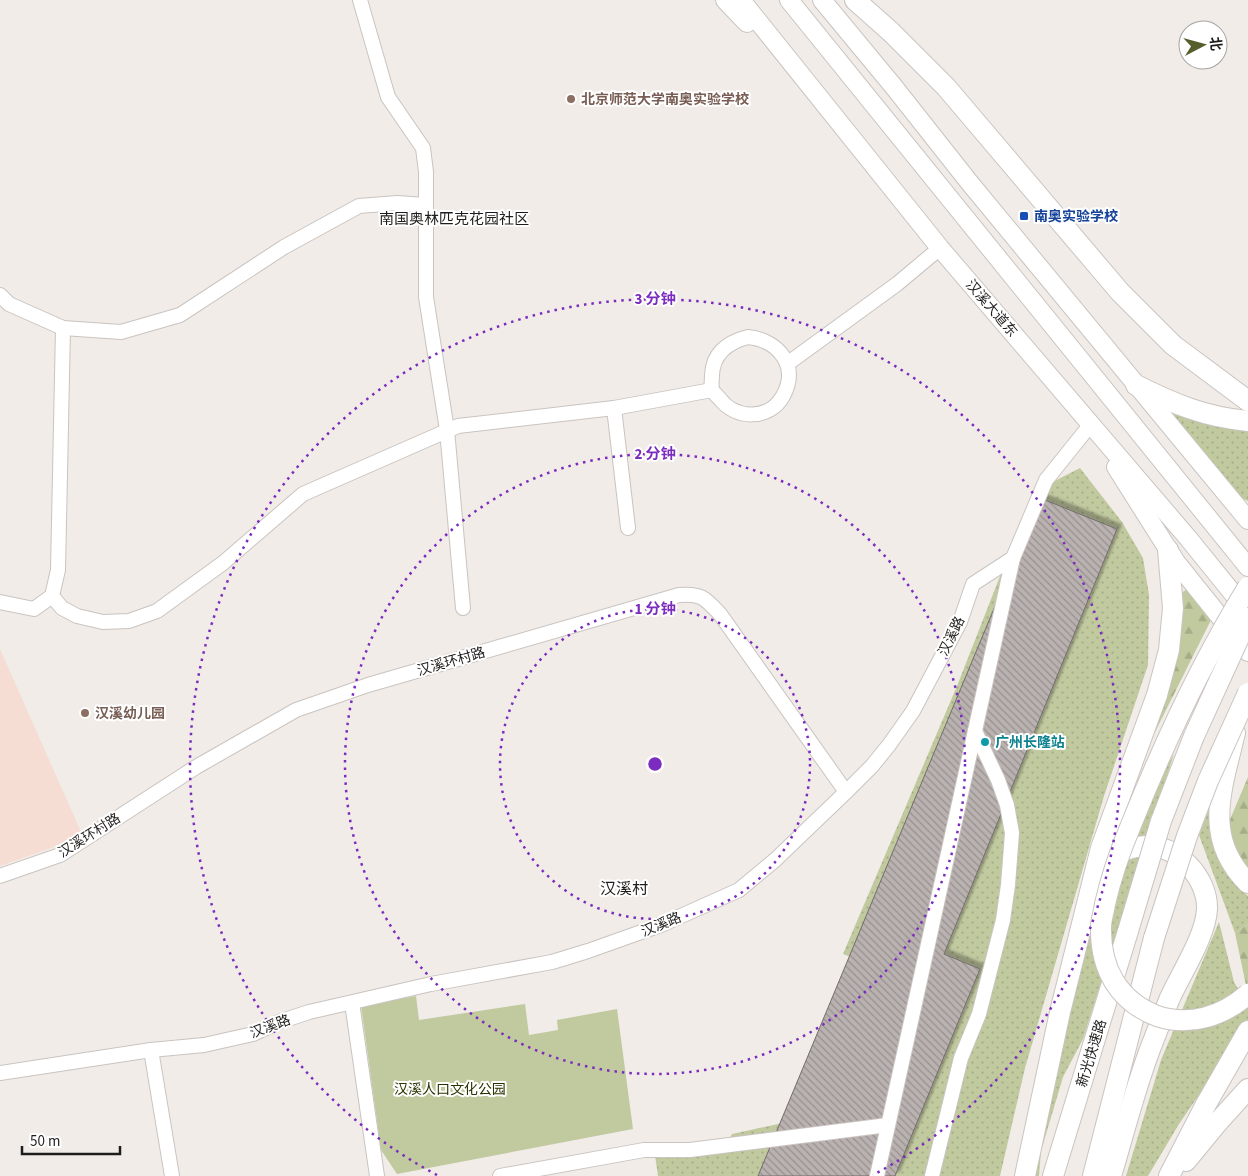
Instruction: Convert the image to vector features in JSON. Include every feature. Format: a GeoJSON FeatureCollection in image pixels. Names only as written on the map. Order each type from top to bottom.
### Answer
{"type":"FeatureCollection","features":[{"type":"Feature","properties":{"kind":"highway"},"geometry":{"type":"LineString","coordinates":[[855,0],[946,86],[1120,292],[1173,346],[1248,401]]}},
{"type":"Feature","properties":{"kind":"highway"},"geometry":{"type":"LineString","coordinates":[[1136,385],[1166,400],[1199,413],[1232,420],[1248,421]]}},
{"type":"Feature","properties":{"kind":"highway"},"geometry":{"type":"LineString","coordinates":[[1025,1176],[1060,1012],[1101,848],[1157,695],[1169,650],[1173,608],[1168,550]]}},
{"type":"Feature","properties":{"kind":"highway"},"geometry":{"type":"LineString","coordinates":[[1248,587],[1205,661],[1144,791],[1118,858],[1100,925],[1102,953],[1106,966],[1121,992],[1140,1008],[1167,1019],[1190,1021],[1211,1016],[1228,1009],[1248,994]]}},
{"type":"Feature","properties":{"kind":"highway","name":"新光快速路"},"geometry":{"type":"LineString","coordinates":[[1053,1176],[1165,813],[1194,736],[1248,618]]}},
{"type":"Feature","properties":{"kind":"highway"},"geometry":{"type":"LineString","coordinates":[[1245,700],[1221,792],[1218,825],[1224,848],[1236,871],[1248,883]]}},
{"type":"Feature","properties":{"kind":"highway"},"geometry":{"type":"LineString","coordinates":[[1093,1176],[1154,938],[1187,836],[1208,781],[1245,700]]}},
{"type":"Feature","properties":{"kind":"highway"},"geometry":{"type":"LineString","coordinates":[[1083,924],[1115,857],[1121,852],[1132,848],[1157,847],[1169,851],[1185,861],[1194,871],[1206,899],[1205,922],[1153,1042],[1111,1176]]}},
{"type":"Feature","properties":{"kind":"highway"},"geometry":{"type":"LineString","coordinates":[[1169,1176],[1204,1106],[1248,1031]]}},
{"type":"Feature","properties":{"kind":"highway"},"geometry":{"type":"LineString","coordinates":[[1174,1176],[1248,1089]]}},
{"type":"Feature","properties":{"kind":"main road"},"geometry":{"type":"LineString","coordinates":[[724,0],[798,70]]}},
{"type":"Feature","properties":{"kind":"main road","name":"汉溪大道东"},"geometry":{"type":"LineString","coordinates":[[741,0],[940,248],[1188,538],[1248,612]]}},
{"type":"Feature","properties":{"kind":"main road"},"geometry":{"type":"LineString","coordinates":[[789,0],[1248,567]]}},
{"type":"Feature","properties":{"kind":"main road"},"geometry":{"type":"LineString","coordinates":[[822,0],[1248,520]]}},
{"type":"Feature","properties":{"kind":"main road"},"geometry":{"type":"LineString","coordinates":[[1090,424],[1176,562],[1248,652]]}},
{"type":"Feature","properties":{"kind":"main road"},"geometry":{"type":"LineString","coordinates":[[1201,508],[1248,556]]}},
{"type":"Feature","properties":{"kind":"street"},"geometry":{"type":"LineString","coordinates":[[360,0],[388,98],[423,148],[426,172],[426,297],[447,430],[462,608]]}},
{"type":"Feature","properties":{"kind":"street"},"geometry":{"type":"LineString","coordinates":[[0,295],[8,304],[63,328],[121,332],[180,315],[284,246],[359,206],[397,203],[425,205]]}},
{"type":"Feature","properties":{"kind":"street"},"geometry":{"type":"LineString","coordinates":[[787,364],[897,284],[940,248]]}},
{"type":"Feature","properties":{"kind":"street"},"geometry":{"type":"LineString","coordinates":[[0,602],[34,609],[52,596],[58,570],[63,328]]}},
{"type":"Feature","properties":{"kind":"street"},"geometry":{"type":"LineString","coordinates":[[748,337],[760,338],[772,344],[781,353],[787,364],[789,377],[787,390],[780,401],[771,409],[759,414],[746,415],[734,412],[723,404],[712,390],[712,369],[717,357],[725,347],[736,340],[748,337]]}},
{"type":"Feature","properties":{"kind":"street"},"geometry":{"type":"LineString","coordinates":[[52,596],[62,608],[77,616],[104,622],[129,620],[157,611],[223,563],[303,494],[447,430],[458,426],[614,408],[712,390]]}},
{"type":"Feature","properties":{"kind":"street"},"geometry":{"type":"LineString","coordinates":[[614,408],[628,528]]}},
{"type":"Feature","properties":{"kind":"street"},"geometry":{"type":"LineString","coordinates":[[877,1176],[1013,558],[1046,480],[1090,424]]}},
{"type":"Feature","properties":{"kind":"street","name":"汉溪路"},"geometry":{"type":"LineString","coordinates":[[0,1073],[151,1050],[204,1045],[253,1034],[278,1022],[309,1012],[431,984],[552,962],[661,925],[740,890],[775,860],[872,766],[913,711],[960,622],[973,584],[1013,558]]}},
{"type":"Feature","properties":{"kind":"street","name":"汉溪环村路"},"geometry":{"type":"LineString","coordinates":[[0,876],[60,855],[196,767],[296,710],[377,682],[679,595],[694,594],[705,598],[720,614],[846,792]]}},
{"type":"Feature","properties":{"kind":"street"},"geometry":{"type":"LineString","coordinates":[[932,1176],[961,1058],[979,1014],[1004,920],[1008,885],[1012,833],[1007,805],[998,780],[975,731]]}},
{"type":"Feature","properties":{"kind":"street"},"geometry":{"type":"LineString","coordinates":[[352,1003],[377,1176]]}},
{"type":"Feature","properties":{"kind":"street"},"geometry":{"type":"LineString","coordinates":[[151,1050],[172,1176]]}},
{"type":"Feature","properties":{"kind":"street"},"geometry":{"type":"LineString","coordinates":[[500,1176],[634,1151],[690,1150],[888,1126]]}},
{"type":"Feature","properties":{"kind":"shaded area"},"geometry":{"type":"Polygon","coordinates":[[[0,649],[81,832],[62,844],[0,866],[0,649]]]}},
{"type":"Feature","properties":{"kind":"green space"},"geometry":{"type":"Polygon","coordinates":[[[1167,410],[1248,429],[1248,501],[1234,495],[1167,410]]]}},
{"type":"Feature","properties":{"kind":"green space"},"geometry":{"type":"Polygon","coordinates":[[[1080,468],[1122,522],[1143,558],[1149,595],[1148,665],[1104,796],[1025,1068],[1000,1176],[658,1176],[655,1155],[724,1148],[732,1134],[834,1112],[889,972],[843,954],[957,686],[1033,492],[1080,468]]]}},
{"type":"Feature","properties":{"kind":"green space"},"geometry":{"type":"Polygon","coordinates":[[[1187,589],[1213,616],[1154,734],[1176,658],[1182,618],[1180,594],[1187,589]]]}},
{"type":"Feature","properties":{"kind":"green space"},"geometry":{"type":"Polygon","coordinates":[[[1174,754],[1083,1039],[1063,1077],[1041,1151],[1039,1176],[1030,1176],[1091,922],[1152,790],[1174,754]]]}},
{"type":"Feature","properties":{"kind":"green space"},"geometry":{"type":"Polygon","coordinates":[[[1248,777],[1248,868],[1234,847],[1229,822],[1248,777]]]}},
{"type":"Feature","properties":{"kind":"green space"},"geometry":{"type":"Polygon","coordinates":[[[1210,806],[1212,833],[1217,856],[1228,876],[1248,896],[1248,924],[1235,933],[1199,835],[1210,806]]]}},
{"type":"Feature","properties":{"kind":"green space"},"geometry":{"type":"Polygon","coordinates":[[[1219,922],[1234,982],[1248,1005],[1248,1023],[1179,1124],[1148,1176],[1126,1176],[1161,1060],[1219,922]]]}},
{"type":"Feature","properties":{"kind":"green space"},"geometry":{"type":"Polygon","coordinates":[[[1248,924],[1248,983],[1246,985],[1235,933],[1248,924]]]}},
{"type":"Feature","properties":{"kind":"green space","name":"汉溪人口文化公园"},"geometry":{"type":"Polygon","coordinates":[[[416,996],[419,1020],[525,1004],[529,1035],[558,1030],[557,1020],[617,1009],[633,1129],[397,1174],[381,1150],[361,1006],[416,996]]]}},
{"type":"Feature","properties":{"kind":"building","name":"广州长隆站"},"geometry":{"type":"Polygon","coordinates":[[[1040,498],[1117,529],[944,954],[980,969],[895,1176],[758,1176],[1040,498]]]}},
{"type":"Feature","properties":{"kind":"place","name":"北京师范大学南奥实验学校"},"geometry":{"type":"Point","coordinates":[571,99]}},
{"type":"Feature","properties":{"kind":"place","name":"南奥实验学校"},"geometry":{"type":"Point","coordinates":[1024,216]}},
{"type":"Feature","properties":{"kind":"place","name":"汉溪幼儿园"},"geometry":{"type":"Point","coordinates":[85,713]}},
{"type":"Feature","properties":{"kind":"place","name":"广州长隆站"},"geometry":{"type":"Point","coordinates":[985,742]}},
{"type":"Feature","properties":{"kind":"district","name":"南国奥林匹克花园社区"},"geometry":{"type":"Point","coordinates":[454,219]}},
{"type":"Feature","properties":{"kind":"district","name":"汉溪村"},"geometry":{"type":"Point","coordinates":[624,888]}}]}
